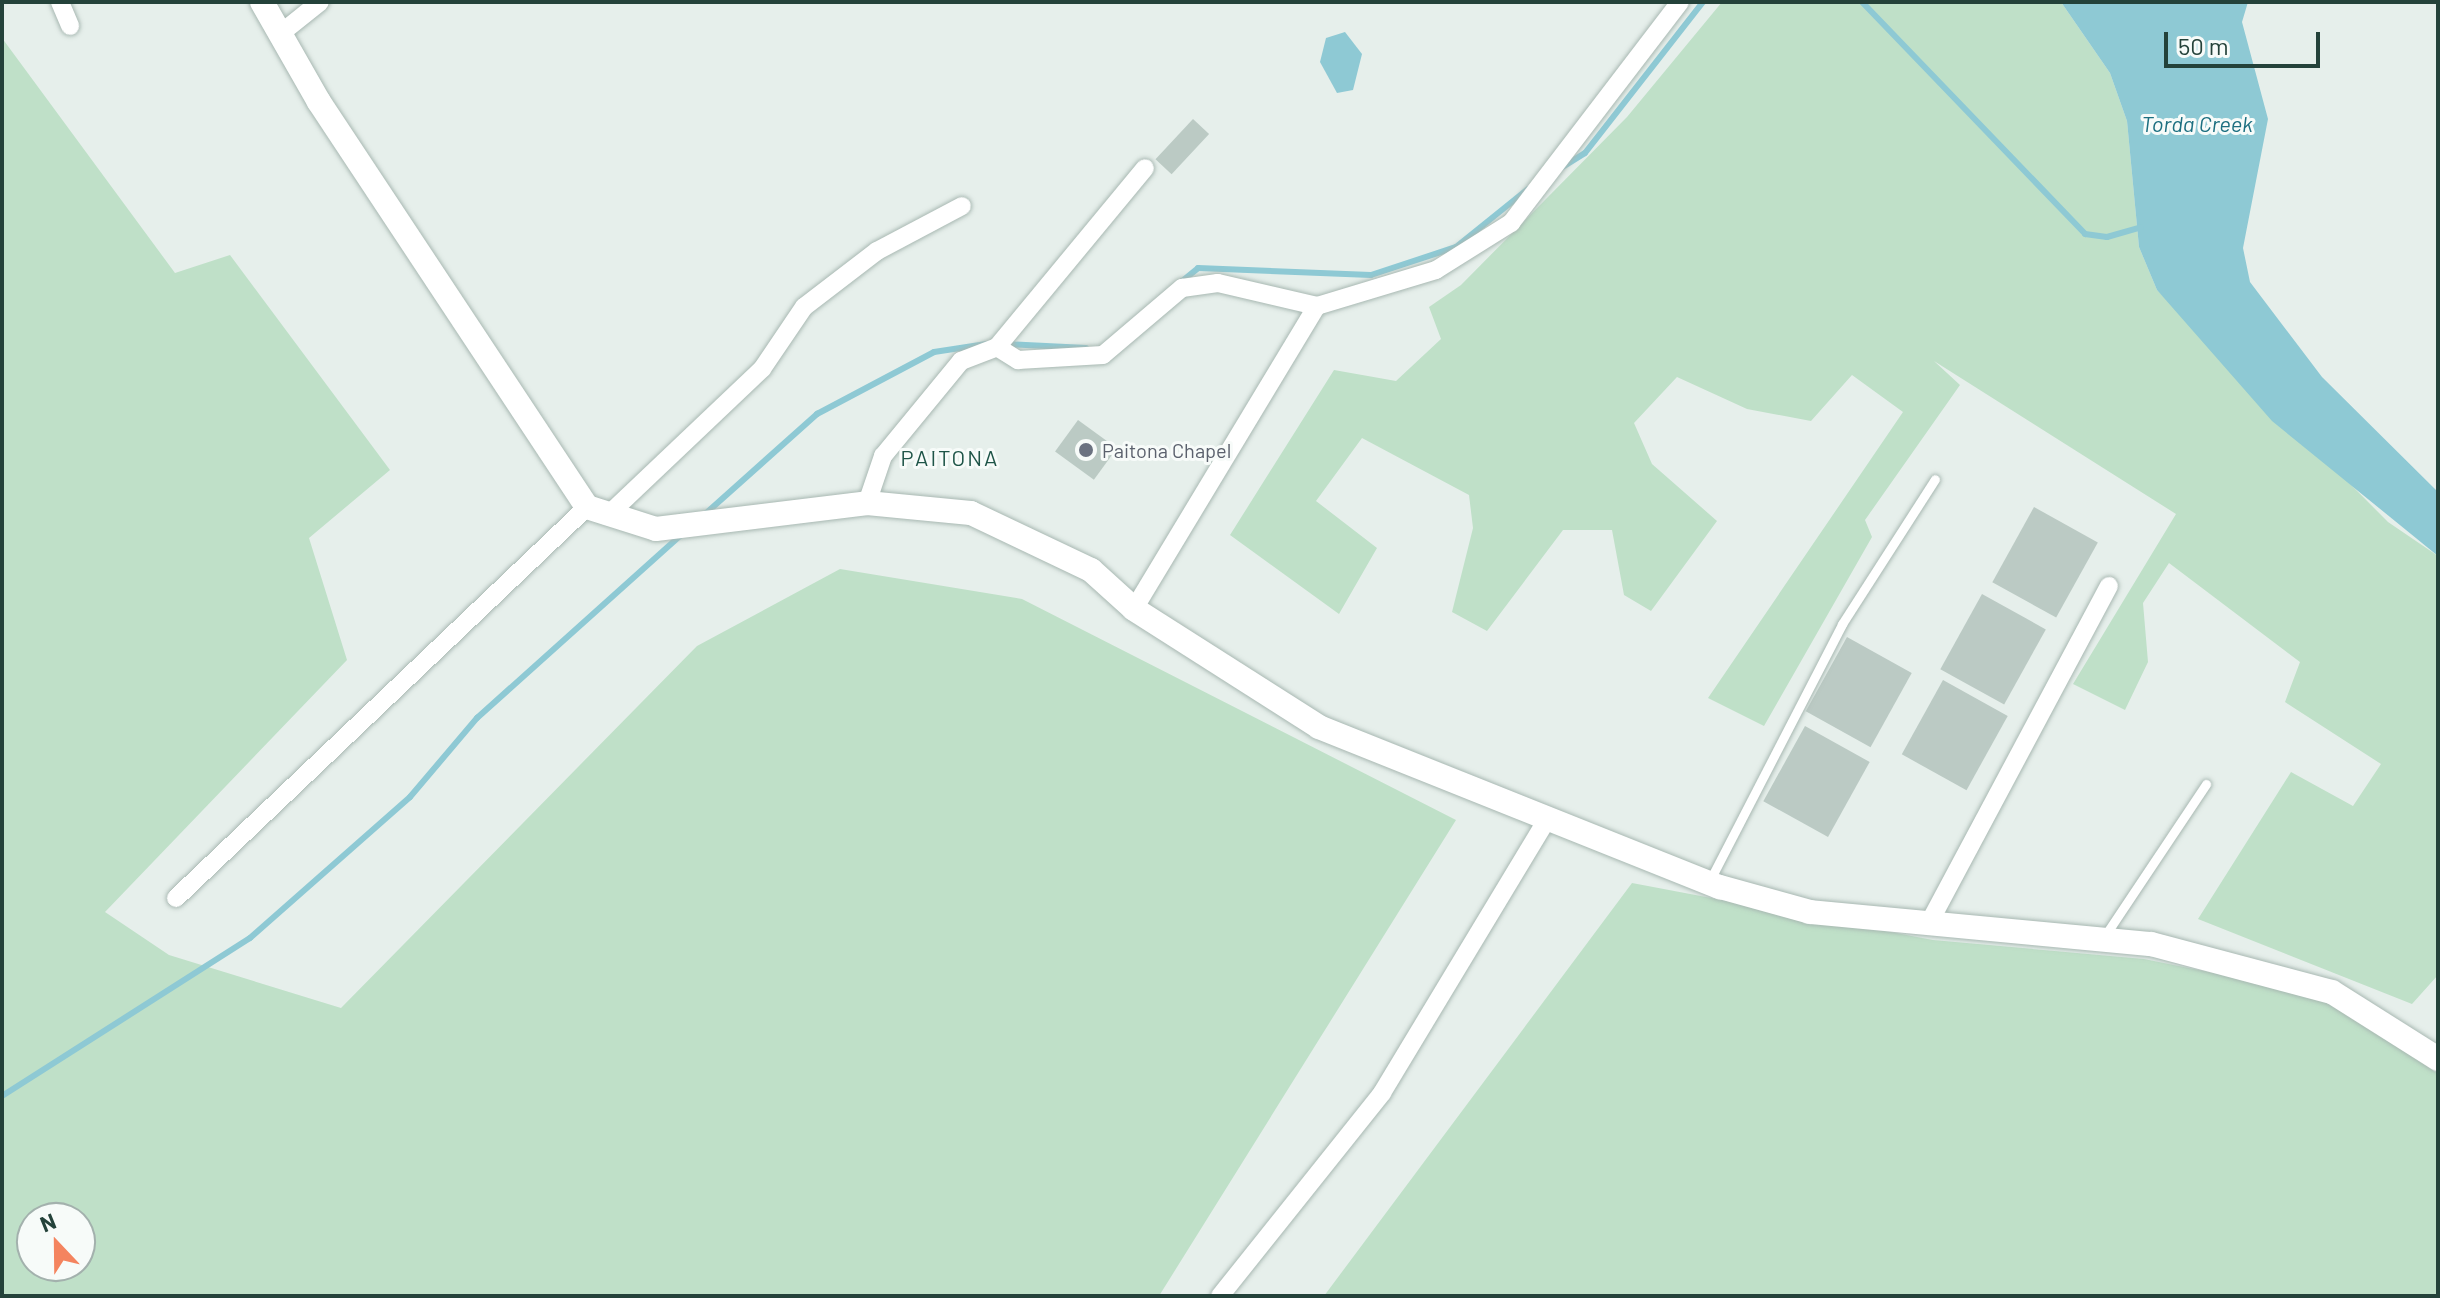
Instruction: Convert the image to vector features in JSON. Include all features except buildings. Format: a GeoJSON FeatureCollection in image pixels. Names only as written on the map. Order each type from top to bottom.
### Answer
{"type":"FeatureCollection","features":[{"type":"Feature","properties":{"kind":"street"},"geometry":{"type":"LineString","coordinates":[[60,2],[70,26]]}},
{"type":"Feature","properties":{"kind":"street"},"geometry":{"type":"LineString","coordinates":[[262,2],[280,34],[597,512],[656,529],[867,503],[971,513],[1091,570],[1134,609],[1319,727],[1708,883],[1810,912],[2151,944],[2332,992],[2438,1059]]}},
{"type":"Feature","properties":{"kind":"street"},"geometry":{"type":"LineString","coordinates":[[280,34],[320,2]]}},
{"type":"Feature","properties":{"kind":"street"},"geometry":{"type":"LineString","coordinates":[[997,347],[1018,360],[1103,355],[1182,288],[1218,283],[1317,306],[1436,270],[1511,223],[1680,2]]}},
{"type":"Feature","properties":{"kind":"street"},"geometry":{"type":"LineString","coordinates":[[867,503],[883,456],[961,361],[997,347],[1145,168]]}},
{"type":"Feature","properties":{"kind":"street"},"geometry":{"type":"LineString","coordinates":[[176,898],[597,512],[762,369],[804,307],[877,251],[962,206]]}},
{"type":"Feature","properties":{"kind":"street"},"geometry":{"type":"LineString","coordinates":[[1134,609],[1317,306]]}},
{"type":"Feature","properties":{"kind":"street"},"geometry":{"type":"LineString","coordinates":[[1929,923],[2109,586]]}},
{"type":"Feature","properties":{"kind":"street"},"geometry":{"type":"LineString","coordinates":[[1220,1296],[1382,1093],[1548,818]]}},
{"type":"Feature","properties":{"kind":"lane"},"geometry":{"type":"LineString","coordinates":[[1708,883],[1842,624],[1935,479]]}},
{"type":"Feature","properties":{"kind":"lane"},"geometry":{"type":"LineString","coordinates":[[2102,940],[2206,784]]}},
{"type":"Feature","properties":{"kind":"green space"},"geometry":{"type":"Polygon","coordinates":[[[1722,2],[2061,2],[2110,73],[2127,121],[2139,247],[2157,290],[2388,522],[2438,556],[2438,975],[2412,1004],[2198,919],[2291,772],[2353,806],[2381,764],[2285,702],[2300,662],[2169,563],[2143,603],[2148,662],[2125,710],[2073,684],[2176,514],[1934,361],[1960,385],[1865,520],[1872,537],[1764,726],[1708,698],[1903,412],[1852,375],[1811,421],[1747,409],[1677,377],[1634,423],[1652,464],[1717,521],[1651,611],[1624,595],[1612,530],[1563,530],[1487,631],[1452,612],[1473,528],[1469,495],[1362,438],[1316,501],[1377,548],[1339,614],[1230,535],[1334,370],[1396,381],[1441,339],[1429,307],[1461,285],[1627,117],[1722,2]]]}},
{"type":"Feature","properties":{"kind":"green space"},"geometry":{"type":"Polygon","coordinates":[[[2,38],[175,273],[230,255],[390,470],[309,538],[347,660],[105,912],[169,955],[341,1008],[697,646],[840,569],[1022,599],[1456,820],[1159,1296],[2,1296],[2,38]]]}},
{"type":"Feature","properties":{"kind":"green space"},"geometry":{"type":"Polygon","coordinates":[[[1632,883],[1933,940],[2144,959],[2323,995],[2438,1074],[2438,1296],[1324,1296],[1632,883]]]}},
{"type":"Feature","properties":{"kind":"water","name":"Torda Creek"},"geometry":{"type":"Polygon","coordinates":[[[2061,2],[2248,2],[2242,22],[2268,119],[2243,248],[2250,282],[2322,377],[2438,492],[2438,556],[2272,421],[2157,290],[2139,247],[2127,121],[2110,73],[2061,2]]]}},
{"type":"Feature","properties":{"kind":"water"},"geometry":{"type":"Polygon","coordinates":[[[1345,32],[1362,54],[1353,90],[1337,93],[1320,62],[1326,38],[1345,32]]]}},
{"type":"Feature","properties":{"kind":"waterway"},"geometry":{"type":"LineString","coordinates":[[1561,168],[1585,153],[1703,2]]}},
{"type":"Feature","properties":{"kind":"waterway"},"geometry":{"type":"LineString","coordinates":[[1862,2],[2085,234],[2107,237],[2141,227]]}},
{"type":"Feature","properties":{"kind":"waterway"},"geometry":{"type":"LineString","coordinates":[[1181,282],[1198,268],[1371,275],[1456,247],[1528,189]]}},
{"type":"Feature","properties":{"kind":"waterway"},"geometry":{"type":"LineString","coordinates":[[704,515],[817,414],[934,352],[986,344]]}},
{"type":"Feature","properties":{"kind":"waterway"},"geometry":{"type":"LineString","coordinates":[[1005,344],[1086,348]]}},
{"type":"Feature","properties":{"kind":"waterway"},"geometry":{"type":"LineString","coordinates":[[2,1096],[250,938],[410,797],[477,718],[683,533]]}},
{"type":"Feature","properties":{"kind":"place","name":"Paitona Chapel"},"geometry":{"type":"Point","coordinates":[1086,450]}},
{"type":"Feature","properties":{"kind":"district","name":"PAITONA"},"geometry":{"type":"Point","coordinates":[950,458]}}]}
